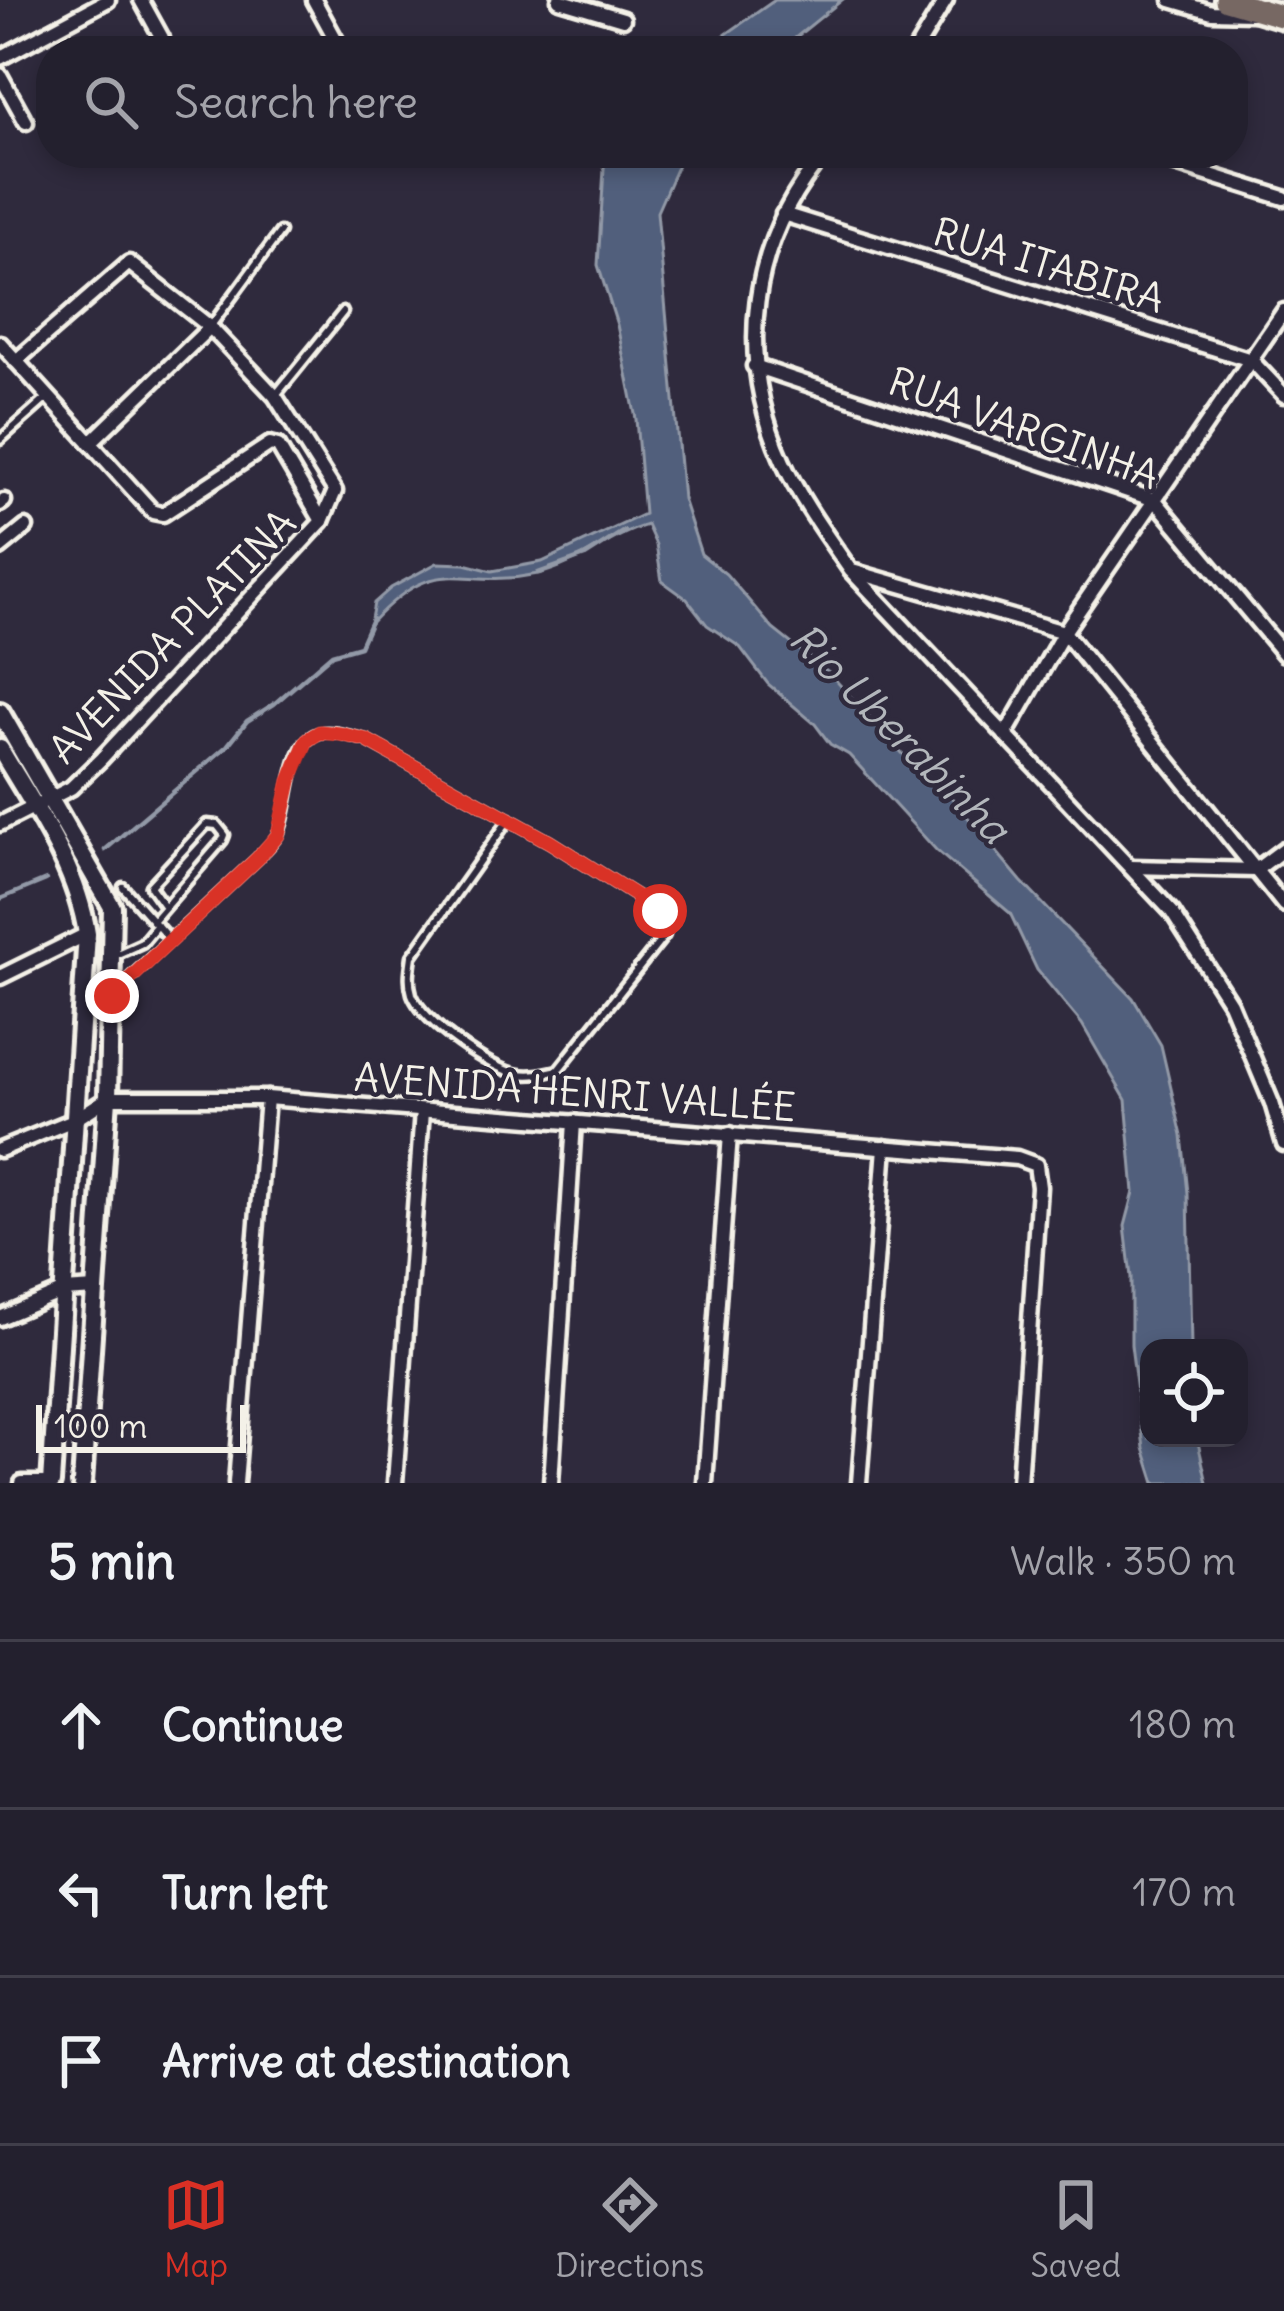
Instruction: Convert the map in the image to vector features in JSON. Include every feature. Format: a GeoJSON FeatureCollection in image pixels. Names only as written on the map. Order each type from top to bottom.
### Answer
{"type":"FeatureCollection","features":[{"type":"Feature","properties":{"kind":"highway"},"geometry":{"type":"LineString","coordinates":[[1226,0],[1273,15]]}},
{"type":"Feature","properties":{"kind":"street"},"geometry":{"type":"LineString","coordinates":[[41,36],[108,0]]}},
{"type":"Feature","properties":{"kind":"street"},"geometry":{"type":"LineString","coordinates":[[141,0],[161,36]]}},
{"type":"Feature","properties":{"kind":"street"},"geometry":{"type":"LineString","coordinates":[[314,0],[334,36]]}},
{"type":"Feature","properties":{"kind":"street"},"geometry":{"type":"LineString","coordinates":[[559,0],[623,19]]}},
{"type":"Feature","properties":{"kind":"street"},"geometry":{"type":"LineString","coordinates":[[924,36],[946,0]]}},
{"type":"Feature","properties":{"kind":"street"},"geometry":{"type":"LineString","coordinates":[[1171,0],[1226,14],[1273,15]]}},
{"type":"Feature","properties":{"kind":"street"},"geometry":{"type":"LineString","coordinates":[[0,58],[36,39]]}},
{"type":"Feature","properties":{"kind":"street"},"geometry":{"type":"LineString","coordinates":[[0,75],[26,122]]}},
{"type":"Feature","properties":{"kind":"street"},"geometry":{"type":"LineString","coordinates":[[815,168],[772,237],[761,283],[754,366],[783,462],[851,571],[1172,912],[1229,1003],[1272,1103],[1284,1144]]}},
{"type":"Feature","properties":{"kind":"street"},"geometry":{"type":"LineString","coordinates":[[1188,168],[1284,198]]}},
{"type":"Feature","properties":{"kind":"street","name":"RUA ITABIRA"},"geometry":{"type":"LineString","coordinates":[[783,214],[1251,360],[1284,395]]}},
{"type":"Feature","properties":{"kind":"street"},"geometry":{"type":"LineString","coordinates":[[16,361],[129,263],[210,327],[275,396],[335,491],[322,521]]}},
{"type":"Feature","properties":{"kind":"street"},"geometry":{"type":"LineString","coordinates":[[1005,735],[1064,632],[1284,311]]}},
{"type":"Feature","properties":{"kind":"street"},"geometry":{"type":"LineString","coordinates":[[90,443],[210,327]]}},
{"type":"Feature","properties":{"kind":"street"},"geometry":{"type":"LineString","coordinates":[[0,343],[153,512],[163,514],[270,444],[278,446],[322,521]]}},
{"type":"Feature","properties":{"kind":"street","name":"RUA VARGINHA"},"geometry":{"type":"LineString","coordinates":[[754,366],[1155,500],[1284,654]]}},
{"type":"Feature","properties":{"kind":"street","name":"AVENIDA PLATINA"},"geometry":{"type":"LineString","coordinates":[[0,824],[71,788],[322,521]]}},
{"type":"Feature","properties":{"kind":"street"},"geometry":{"type":"LineString","coordinates":[[0,548],[26,527]]}},
{"type":"Feature","properties":{"kind":"street"},"geometry":{"type":"LineString","coordinates":[[851,571],[1064,632],[1284,905]]}},
{"type":"Feature","properties":{"kind":"street"},"geometry":{"type":"LineString","coordinates":[[0,712],[43,804],[84,912],[87,934],[50,1483],[22,1483]]}},
{"type":"Feature","properties":{"kind":"street"},"geometry":{"type":"LineString","coordinates":[[0,749],[87,859],[112,907],[108,1098],[82,1483]]}},
{"type":"Feature","properties":{"kind":"street"},"geometry":{"type":"LineString","coordinates":[[1130,867],[1256,870],[1284,849]]}},
{"type":"Feature","properties":{"kind":"street"},"geometry":{"type":"LineString","coordinates":[[0,977],[87,934]]}},
{"type":"Feature","properties":{"kind":"street"},"geometry":{"type":"LineString","coordinates":[[83,993],[112,996]]}},
{"type":"Feature","properties":{"kind":"street"},"geometry":{"type":"LineString","coordinates":[[0,1150],[76,1119],[108,1098]]}},
{"type":"Feature","properties":{"kind":"street","name":"AVENIDA HENRI VALLÉE"},"geometry":{"type":"LineString","coordinates":[[108,1098],[267,1098],[1017,1158],[1036,1165],[1040,1187],[1019,1483]]}},
{"type":"Feature","properties":{"kind":"street"},"geometry":{"type":"LineString","coordinates":[[236,1483],[267,1098]]}},
{"type":"Feature","properties":{"kind":"street"},"geometry":{"type":"LineString","coordinates":[[394,1483],[422,1111]]}},
{"type":"Feature","properties":{"kind":"street"},"geometry":{"type":"LineString","coordinates":[[551,1483],[574,1122]]}},
{"type":"Feature","properties":{"kind":"street"},"geometry":{"type":"LineString","coordinates":[[704,1483],[730,1135]]}},
{"type":"Feature","properties":{"kind":"street"},"geometry":{"type":"LineString","coordinates":[[859,1483],[885,1147]]}},
{"type":"Feature","properties":{"kind":"street"},"geometry":{"type":"LineString","coordinates":[[0,1318],[64,1291],[95,1289]]}},
{"type":"Feature","properties":{"kind":"lane"},"geometry":{"type":"LineString","coordinates":[[210,327],[280,232]]}},
{"type":"Feature","properties":{"kind":"lane"},"geometry":{"type":"LineString","coordinates":[[275,396],[343,312]]}},
{"type":"Feature","properties":{"kind":"lane"},"geometry":{"type":"LineString","coordinates":[[0,440],[47,398]]}},
{"type":"Feature","properties":{"kind":"lane"},"geometry":{"type":"LineString","coordinates":[[112,996],[278,835],[299,752],[320,732],[366,740],[509,819],[660,911],[665,935],[558,1070],[537,1075],[495,1066],[448,1034],[414,1000],[408,978],[412,956],[509,819]]}},
{"type":"Feature","properties":{"kind":"lane"},"geometry":{"type":"LineString","coordinates":[[113,947],[142,943],[165,907],[223,839],[217,825],[207,824],[150,886],[165,907]]}},
{"type":"Feature","properties":{"kind":"lane"},"geometry":{"type":"LineString","coordinates":[[123,887],[169,939]]}},
{"type":"Feature","properties":{"kind":"water"},"geometry":{"type":"Polygon","coordinates":[[[775,0],[842,0],[798,36],[723,36],[775,0]]]}},
{"type":"Feature","properties":{"kind":"water"},"geometry":{"type":"Polygon","coordinates":[[[604,168],[676,168],[657,212],[683,499],[701,554],[726,574],[773,629],[830,674],[912,764],[946,791],[1021,881],[1133,998],[1161,1045],[1182,1136],[1188,1193],[1191,1339],[1140,1339],[1140,1416],[1125,1226],[1134,1192],[1126,1100],[1082,1024],[1037,970],[1010,913],[937,851],[849,755],[830,744],[815,724],[768,684],[740,647],[707,625],[687,599],[662,581],[647,525],[538,574],[432,579],[394,601],[370,624],[374,603],[437,563],[492,571],[542,562],[644,514],[636,419],[617,325],[598,265],[604,168]]]}},
{"type":"Feature","properties":{"kind":"water"},"geometry":{"type":"Polygon","coordinates":[[[1199,1447],[1207,1483],[1155,1483],[1144,1448],[1199,1447]]]}},
{"type":"Feature","properties":{"kind":"waterway"},"geometry":{"type":"LineString","coordinates":[[538,573],[585,556],[624,531]]}},
{"type":"Feature","properties":{"kind":"waterway"},"geometry":{"type":"LineString","coordinates":[[105,850],[227,746],[247,721],[332,654],[360,646],[372,619]]}},
{"type":"Feature","properties":{"kind":"waterway"},"geometry":{"type":"LineString","coordinates":[[0,899],[46,880]]}},
{"type":"Feature","properties":{"kind":"route"},"geometry":{"type":"LineString","coordinates":[[112,996],[278,835],[299,752],[320,732],[366,740],[550,842],[660,911]]}},
{"type":"Feature","properties":{"kind":"water label","name":"Rio Uberabinha"},"geometry":{"type":"Point","coordinates":[900,733]}}]}
